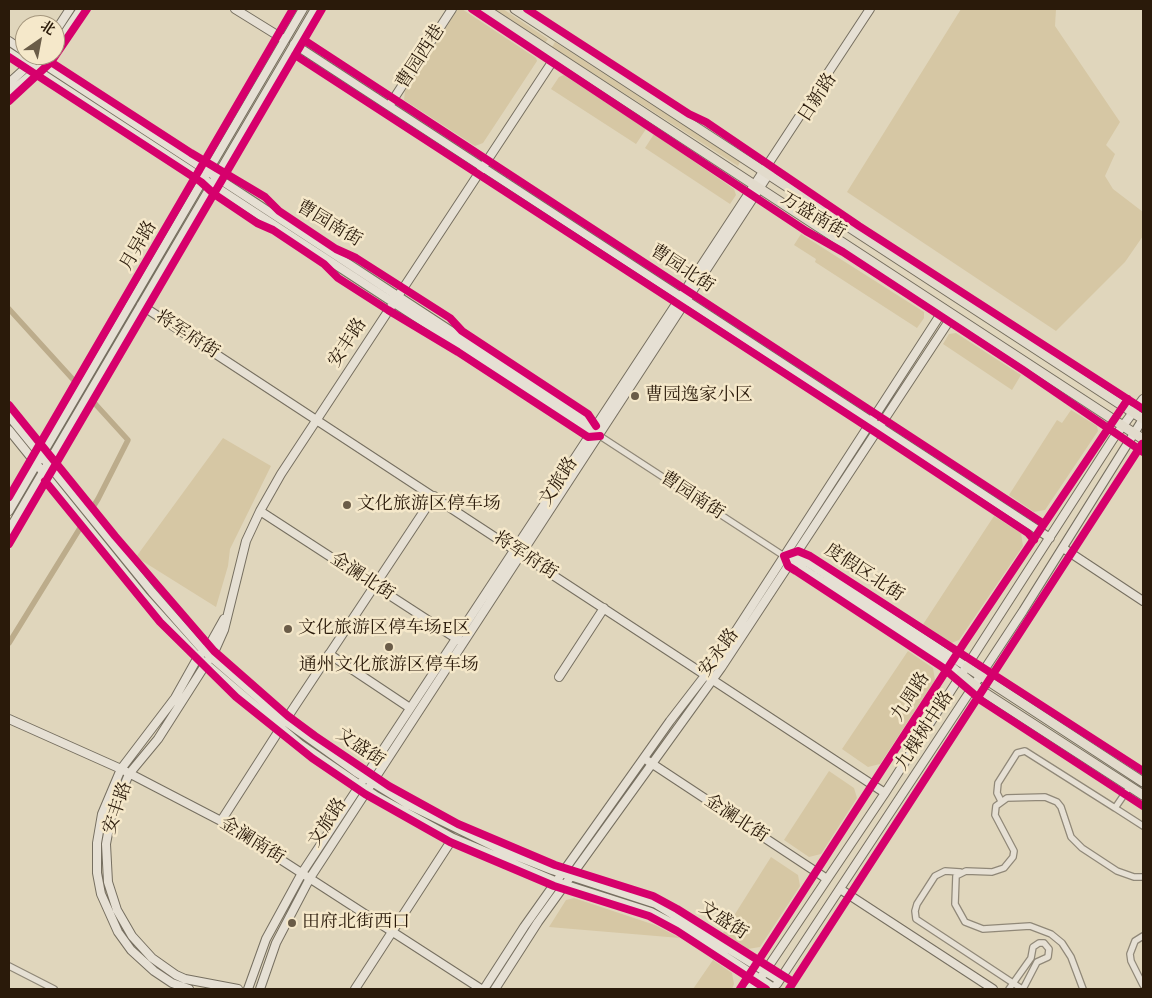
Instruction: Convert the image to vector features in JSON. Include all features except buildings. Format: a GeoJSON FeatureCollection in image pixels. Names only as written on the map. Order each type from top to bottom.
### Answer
{"type":"FeatureCollection","features":[{"type":"Feature","properties":{"kind":"main road"},"geometry":{"type":"LineString","coordinates":[[65,33],[81,9]]}},
{"type":"Feature","properties":{"kind":"main road"},"geometry":{"type":"LineString","coordinates":[[235,9],[285,40]]}},
{"type":"Feature","properties":{"kind":"main road","name":"月异路"},"geometry":{"type":"LineString","coordinates":[[9,511],[303,9]]}},
{"type":"Feature","properties":{"kind":"main road","name":"月异路"},"geometry":{"type":"LineString","coordinates":[[9,530],[314,9]]}},
{"type":"Feature","properties":{"kind":"main road","name":"曹园西巷"},"geometry":{"type":"LineString","coordinates":[[389,106],[452,9]]}},
{"type":"Feature","properties":{"kind":"main road","name":"万盛南街"},"geometry":{"type":"LineString","coordinates":[[485,9],[1143,439]]}},
{"type":"Feature","properties":{"kind":"main road","name":"万盛南街"},"geometry":{"type":"LineString","coordinates":[[515,9],[1143,419]]}},
{"type":"Feature","properties":{"kind":"main road","name":"日新路"},"geometry":{"type":"LineString","coordinates":[[766,174],[870,9]]}},
{"type":"Feature","properties":{"kind":"main road","name":"日新路"},"geometry":{"type":"LineString","coordinates":[[757,186],[876,9]]}},
{"type":"Feature","properties":{"kind":"main road","name":"曹园北街"},"geometry":{"type":"LineString","coordinates":[[294,44],[683,299],[880,425],[1050,538]]}},
{"type":"Feature","properties":{"kind":"main road","name":"曹园南街"},"geometry":{"type":"LineString","coordinates":[[9,52],[205,174],[217,177],[398,295],[594,429],[600,436]]}},
{"type":"Feature","properties":{"kind":"main road","name":"安丰路"},"geometry":{"type":"LineString","coordinates":[[238,989],[184,979],[168,970],[144,951],[121,919],[108,882],[106,844],[112,817],[130,774],[158,739],[208,660],[224,630],[246,541],[260,511],[392,303],[556,56]]}},
{"type":"Feature","properties":{"kind":"main road"},"geometry":{"type":"LineString","coordinates":[[9,93],[34,65]]}},
{"type":"Feature","properties":{"kind":"main road","name":"曹园南街"},"geometry":{"type":"LineString","coordinates":[[48,65],[205,174],[212,185],[392,303],[594,429]]}},
{"type":"Feature","properties":{"kind":"main road"},"geometry":{"type":"LineString","coordinates":[[9,83],[33,68]]}},
{"type":"Feature","properties":{"kind":"main road","name":"文旅路"},"geometry":{"type":"LineString","coordinates":[[260,989],[276,943],[310,878],[463,644],[594,429],[757,186]]}},
{"type":"Feature","properties":{"kind":"main road","name":"文旅路"},"geometry":{"type":"LineString","coordinates":[[248,989],[266,938],[302,873],[456,638],[600,436],[683,299]]}},
{"type":"Feature","properties":{"kind":"main road","name":"将军府街"},"geometry":{"type":"LineString","coordinates":[[141,304],[885,793]]}},
{"type":"Feature","properties":{"kind":"main road","name":"安永路"},"geometry":{"type":"LineString","coordinates":[[482,989],[704,674],[717,660],[944,309]]}},
{"type":"Feature","properties":{"kind":"main road","name":"安永路"},"geometry":{"type":"LineString","coordinates":[[495,989],[538,922],[712,679],[953,315]]}},
{"type":"Feature","properties":{"kind":"main road","name":"九棵树中路"},"geometry":{"type":"LineString","coordinates":[[758,989],[762,975],[885,793],[1050,538],[1143,399]]}},
{"type":"Feature","properties":{"kind":"main road","name":"文盛街"},"geometry":{"type":"LineString","coordinates":[[9,416],[201,654]]}},
{"type":"Feature","properties":{"kind":"main road","name":"九棵树中路"},"geometry":{"type":"LineString","coordinates":[[775,987],[981,675],[1143,419]]}},
{"type":"Feature","properties":{"kind":"main road","name":"文盛街"},"geometry":{"type":"LineString","coordinates":[[9,430],[144,597],[201,654],[285,721],[372,782],[410,805],[460,830],[563,874],[656,904],[762,975],[775,987]]}},
{"type":"Feature","properties":{"kind":"main road"},"geometry":{"type":"LineString","coordinates":[[285,721],[434,496]]}},
{"type":"Feature","properties":{"kind":"main road","name":"金澜北街"},"geometry":{"type":"LineString","coordinates":[[260,511],[463,644]]}},
{"type":"Feature","properties":{"kind":"main road"},"geometry":{"type":"LineString","coordinates":[[1063,548],[1143,601]]}},
{"type":"Feature","properties":{"kind":"main road","name":"曹园南街"},"geometry":{"type":"LineString","coordinates":[[784,556],[793,559],[950,665],[964,670]]}},
{"type":"Feature","properties":{"kind":"main road","name":"安丰路"},"geometry":{"type":"LineString","coordinates":[[190,989],[181,988],[163,978],[138,957],[118,932],[104,904],[97,873],[97,843],[102,814],[121,769],[175,698],[201,654],[210,644],[227,614],[237,582]]}},
{"type":"Feature","properties":{"kind":"main road"},"geometry":{"type":"LineString","coordinates":[[560,677],[604,608]]}},
{"type":"Feature","properties":{"kind":"main road"},"geometry":{"type":"LineString","coordinates":[[329,654],[410,708]]}},
{"type":"Feature","properties":{"kind":"main road","name":"文盛街"},"geometry":{"type":"LineString","coordinates":[[208,660],[280,729],[367,790],[453,838],[557,882],[651,912],[762,975]]}},
{"type":"Feature","properties":{"kind":"main road"},"geometry":{"type":"LineString","coordinates":[[964,670],[981,675],[1143,782]]}},
{"type":"Feature","properties":{"kind":"main road"},"geometry":{"type":"LineString","coordinates":[[964,670],[974,685],[1143,795]]}},
{"type":"Feature","properties":{"kind":"main road","name":"金澜南街"},"geometry":{"type":"LineString","coordinates":[[9,719],[121,769],[222,821],[482,989]]}},
{"type":"Feature","properties":{"kind":"main road"},"geometry":{"type":"LineString","coordinates":[[222,821],[280,729]]}},
{"type":"Feature","properties":{"kind":"main road","name":"金澜北街"},"geometry":{"type":"LineString","coordinates":[[644,758],[827,879]]}},
{"type":"Feature","properties":{"kind":"main road"},"geometry":{"type":"LineString","coordinates":[[355,989],[453,838]]}},
{"type":"Feature","properties":{"kind":"main road"},"geometry":{"type":"LineString","coordinates":[[840,889],[992,989]]}},
{"type":"Feature","properties":{"kind":"main road"},"geometry":{"type":"LineString","coordinates":[[748,989],[762,975]]}},
{"type":"Feature","properties":{"kind":"street","name":"曹园南街"},"geometry":{"type":"LineString","coordinates":[[600,436],[784,556]]}},
{"type":"Feature","properties":{"kind":"street"},"geometry":{"type":"LineString","coordinates":[[1001,801],[997,793],[998,783],[1017,754],[1024,751],[1143,826]]}},
{"type":"Feature","properties":{"kind":"street"},"geometry":{"type":"LineString","coordinates":[[1115,808],[1130,786]]}},
{"type":"Feature","properties":{"kind":"street"},"geometry":{"type":"LineString","coordinates":[[1009,989],[1012,983],[1031,958],[1032,947],[1036,944],[1044,943],[1049,949],[1048,957],[1037,962],[1022,989],[1012,983],[916,919],[915,911],[917,904],[935,876],[945,871],[998,871],[1004,868],[1013,857],[1014,850],[1011,842],[995,815],[996,806],[1001,801],[1007,798],[1050,798],[1061,807],[1075,842],[1117,871],[1134,877],[1143,877]]}},
{"type":"Feature","properties":{"kind":"street"},"geometry":{"type":"LineString","coordinates":[[960,872],[954,880],[955,904],[965,922],[982,929],[1030,926],[1051,934],[1062,943],[1071,957],[1083,989]]}},
{"type":"Feature","properties":{"kind":"street"},"geometry":{"type":"LineString","coordinates":[[1143,936],[1135,941],[1130,954],[1143,985]]}},
{"type":"Feature","properties":{"kind":"street"},"geometry":{"type":"LineString","coordinates":[[9,966],[54,989]]}},
{"type":"Feature","properties":{"kind":"shaded area"},"geometry":{"type":"Polygon","coordinates":[[[458,9],[462,9],[536,58],[537,61],[483,143],[475,146],[404,100],[405,91],[458,9]]]}},
{"type":"Feature","properties":{"kind":"shaded area"},"geometry":{"type":"Polygon","coordinates":[[[494,9],[503,9],[548,39],[545,43],[494,9]]]}},
{"type":"Feature","properties":{"kind":"shaded area"},"geometry":{"type":"Polygon","coordinates":[[[961,9],[1056,9],[1055,26],[1120,122],[1106,145],[1115,154],[1105,176],[1113,189],[1143,212],[1143,236],[1125,262],[1056,331],[847,192],[961,9]]]}},
{"type":"Feature","properties":{"kind":"shaded area"},"geometry":{"type":"Polygon","coordinates":[[[555,42],[740,162],[738,166],[552,47],[555,42]]]}},
{"type":"Feature","properties":{"kind":"shaded area"},"geometry":{"type":"Polygon","coordinates":[[[611,65],[692,118],[610,67],[611,65]]]}},
{"type":"Feature","properties":{"kind":"shaded area"},"geometry":{"type":"Polygon","coordinates":[[[564,75],[646,129],[636,144],[551,89],[559,77],[564,75]]]}},
{"type":"Feature","properties":{"kind":"shaded area"},"geometry":{"type":"Polygon","coordinates":[[[654,134],[734,189],[736,195],[730,204],[645,148],[654,134]]]}},
{"type":"Feature","properties":{"kind":"shaded area"},"geometry":{"type":"Polygon","coordinates":[[[502,172],[581,223],[579,226],[541,202],[502,172]]]}},
{"type":"Feature","properties":{"kind":"shaded area"},"geometry":{"type":"Polygon","coordinates":[[[496,181],[546,213],[545,215],[495,183],[496,181]]]}},
{"type":"Feature","properties":{"kind":"shaded area"},"geometry":{"type":"Polygon","coordinates":[[[801,234],[924,312],[924,318],[917,328],[815,262],[816,259],[794,245],[801,234]]]}},
{"type":"Feature","properties":{"kind":"shaded area"},"geometry":{"type":"Polygon","coordinates":[[[599,235],[676,286],[675,288],[597,238],[599,235]]]}},
{"type":"Feature","properties":{"kind":"shaded area"},"geometry":{"type":"Polygon","coordinates":[[[592,243],[670,296],[592,247],[592,243]]]}},
{"type":"Feature","properties":{"kind":"shaded area"},"geometry":{"type":"Polygon","coordinates":[[[956,333],[1021,375],[1012,390],[943,344],[949,334],[956,333]]]}},
{"type":"Feature","properties":{"kind":"shaded area"},"geometry":{"type":"Polygon","coordinates":[[[1071,410],[1097,426],[1098,431],[1045,510],[1034,512],[1009,495],[1057,420],[1062,423],[1071,410]]]}},
{"type":"Feature","properties":{"kind":"shaded area"},"geometry":{"type":"Polygon","coordinates":[[[223,438],[271,466],[230,549],[228,566],[216,607],[136,557],[223,438]]]}},
{"type":"Feature","properties":{"kind":"shaded area"},"geometry":{"type":"Polygon","coordinates":[[[994,516],[1021,533],[1023,546],[959,640],[949,644],[922,626],[994,516]]]}},
{"type":"Feature","properties":{"kind":"shaded area"},"geometry":{"type":"Polygon","coordinates":[[[908,651],[933,668],[935,680],[880,764],[868,767],[842,749],[908,651]]]}},
{"type":"Feature","properties":{"kind":"shaded area"},"geometry":{"type":"Polygon","coordinates":[[[829,771],[854,788],[857,798],[821,854],[809,857],[784,840],[829,771]]]}},
{"type":"Feature","properties":{"kind":"shaded area"},"geometry":{"type":"Polygon","coordinates":[[[771,857],[798,875],[800,886],[760,947],[748,949],[723,933],[771,857]]]}},
{"type":"Feature","properties":{"kind":"shaded area"},"geometry":{"type":"Polygon","coordinates":[[[574,898],[655,925],[680,938],[549,927],[566,900],[574,898]]]}},
{"type":"Feature","properties":{"kind":"shaded area"},"geometry":{"type":"Polygon","coordinates":[[[713,960],[732,973],[734,984],[732,989],[693,989],[713,960]]]}},
{"type":"Feature","properties":{"kind":"waterway"},"geometry":{"type":"LineString","coordinates":[[9,309],[128,440],[98,499],[9,643]]}},
{"type":"Feature","properties":{"kind":"cycle path"},"geometry":{"type":"LineString","coordinates":[[9,101],[51,62],[87,9]]}},
{"type":"Feature","properties":{"kind":"cycle path"},"geometry":{"type":"LineString","coordinates":[[9,497],[293,9]]}},
{"type":"Feature","properties":{"kind":"cycle path"},"geometry":{"type":"LineString","coordinates":[[9,544],[322,9]]}},
{"type":"Feature","properties":{"kind":"cycle path"},"geometry":{"type":"LineString","coordinates":[[472,9],[806,231],[843,252],[1023,370],[1143,452]]}},
{"type":"Feature","properties":{"kind":"cycle path"},"geometry":{"type":"LineString","coordinates":[[527,9],[689,114],[706,122],[859,226],[1143,409]]}},
{"type":"Feature","properties":{"kind":"cycle path"},"geometry":{"type":"LineString","coordinates":[[304,40],[1044,524]]}},
{"type":"Feature","properties":{"kind":"cycle path"},"geometry":{"type":"LineString","coordinates":[[295,55],[875,432],[1028,533],[1034,540]]}},
{"type":"Feature","properties":{"kind":"cycle path"},"geometry":{"type":"LineString","coordinates":[[9,57],[201,182],[214,194],[257,223],[273,230],[324,264],[338,278],[458,352],[588,437],[600,436]]}},
{"type":"Feature","properties":{"kind":"cycle path"},"geometry":{"type":"LineString","coordinates":[[55,65],[191,153],[265,197],[279,211],[336,249],[356,258],[450,318],[462,331],[588,414],[596,426]]}},
{"type":"Feature","properties":{"kind":"cycle path","name":"九周路"},"geometry":{"type":"LineString","coordinates":[[740,989],[964,643],[1128,399]]}},
{"type":"Feature","properties":{"kind":"cycle path"},"geometry":{"type":"LineString","coordinates":[[9,405],[115,536],[214,651],[288,716],[315,736],[389,786],[458,824],[555,865],[653,896],[793,982]]}},
{"type":"Feature","properties":{"kind":"cycle path"},"geometry":{"type":"LineString","coordinates":[[789,989],[1142,444]]}},
{"type":"Feature","properties":{"kind":"cycle path"},"geometry":{"type":"LineString","coordinates":[[45,481],[160,622],[236,697],[312,758],[365,794],[450,842],[554,886],[649,916],[677,931],[766,989]]}},
{"type":"Feature","properties":{"kind":"cycle path","name":"度假区北街"},"geometry":{"type":"LineString","coordinates":[[1143,771],[810,556],[798,551],[784,556],[788,566],[942,667],[982,701],[1143,806]]}},
{"type":"Feature","properties":{"kind":"place","name":"曹园逸家小区"},"geometry":{"type":"Point","coordinates":[635,396]}},
{"type":"Feature","properties":{"kind":"place","name":"文化旅游区停车场"},"geometry":{"type":"Point","coordinates":[347,505]}},
{"type":"Feature","properties":{"kind":"place","name":"文化旅游区停车场E区"},"geometry":{"type":"Point","coordinates":[288,629]}},
{"type":"Feature","properties":{"kind":"place","name":"通州文化旅游区停车场"},"geometry":{"type":"Point","coordinates":[389,647]}},
{"type":"Feature","properties":{"kind":"place","name":"田府北街西口"},"geometry":{"type":"Point","coordinates":[292,923]}}]}
